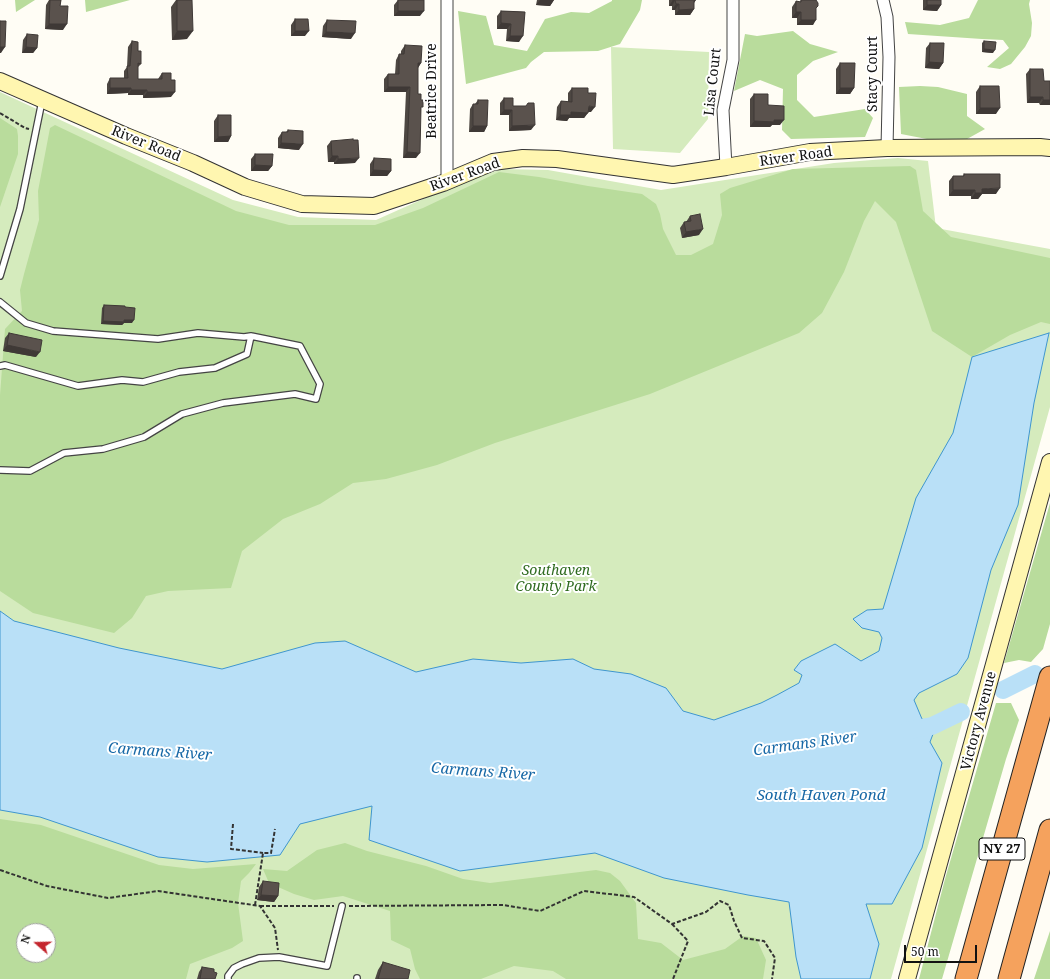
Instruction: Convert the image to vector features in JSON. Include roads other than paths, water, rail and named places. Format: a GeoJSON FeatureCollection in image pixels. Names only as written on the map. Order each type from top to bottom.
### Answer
{"type":"FeatureCollection","features":[{"type":"Feature","properties":{"kind":"highway","name":"NY 27"},"geometry":{"type":"LineString","coordinates":[[966,979],[1050,677]]}},
{"type":"Feature","properties":{"kind":"highway","name":"NY 27"},"geometry":{"type":"LineString","coordinates":[[1009,979],[1050,830]]}},
{"type":"Feature","properties":{"kind":"street","name":"Beatrice Drive"},"geometry":{"type":"LineString","coordinates":[[446,182],[447,0]]}},
{"type":"Feature","properties":{"kind":"street","name":"Lisa Court"},"geometry":{"type":"LineString","coordinates":[[726,167],[723,110],[733,60],[733,0]]}},
{"type":"Feature","properties":{"kind":"street","name":"Stacy Court"},"geometry":{"type":"LineString","coordinates":[[883,0],[887,17],[889,57],[887,148]]}},
{"type":"Feature","properties":{"kind":"street","name":"River Road"},"geometry":{"type":"LineString","coordinates":[[0,81],[246,187],[302,204],[374,206],[446,182],[493,162],[523,158],[557,159],[673,175],[810,152],[887,148],[1050,148]]}},
{"type":"Feature","properties":{"kind":"street","name":"Victory Avenue"},"geometry":{"type":"LineString","coordinates":[[907,979],[1050,462]]}},
{"type":"Feature","properties":{"kind":"lane"},"geometry":{"type":"LineString","coordinates":[[0,276],[20,209],[42,99]]}},
{"type":"Feature","properties":{"kind":"lane"},"geometry":{"type":"LineString","coordinates":[[0,302],[26,323],[53,330],[158,339],[198,333],[244,337],[251,336],[300,346],[320,384],[316,399],[295,394],[223,403],[182,414],[144,437],[103,449],[64,453],[30,471],[0,470]]}},
{"type":"Feature","properties":{"kind":"lane"},"geometry":{"type":"LineString","coordinates":[[0,366],[5,365],[78,386],[122,380],[143,382],[179,372],[215,368],[247,354],[251,336]]}},
{"type":"Feature","properties":{"kind":"lane"},"geometry":{"type":"LineString","coordinates":[[228,979],[228,976],[234,968],[260,958],[279,957],[327,966],[342,906]]}},
{"type":"Feature","properties":{"kind":"water","name":"South Haven Pond"},"geometry":{"type":"Polygon","coordinates":[[[1049,333],[1034,403],[1018,505],[991,570],[968,658],[957,674],[919,693],[914,700],[922,719],[927,721],[929,720],[936,732],[933,734],[930,742],[942,763],[922,848],[892,904],[866,904],[879,944],[870,979],[801,979],[796,957],[789,902],[664,878],[595,853],[460,871],[369,840],[372,806],[300,824],[280,855],[207,862],[158,857],[40,817],[0,810],[0,611],[14,621],[119,648],[222,669],[315,643],[345,641],[416,672],[473,659],[521,663],[573,659],[594,669],[631,674],[666,688],[683,711],[714,720],[761,703],[799,683],[802,675],[794,670],[801,661],[835,644],[861,661],[879,651],[882,638],[879,632],[862,628],[853,619],[867,610],[883,609],[916,498],[953,433],[972,357],[1049,333]]]}},
{"type":"Feature","properties":{"kind":"waterway","name":"Carmans River"},"geometry":{"type":"LineString","coordinates":[[1003,690],[1035,674]]}},
{"type":"Feature","properties":{"kind":"waterway","name":"Carmans River"},"geometry":{"type":"LineString","coordinates":[[909,730],[932,726],[961,712]]}},
{"type":"Feature","properties":{"kind":"park label","name":"Southaven County Park"},"geometry":{"type":"Point","coordinates":[556,580]}}]}
